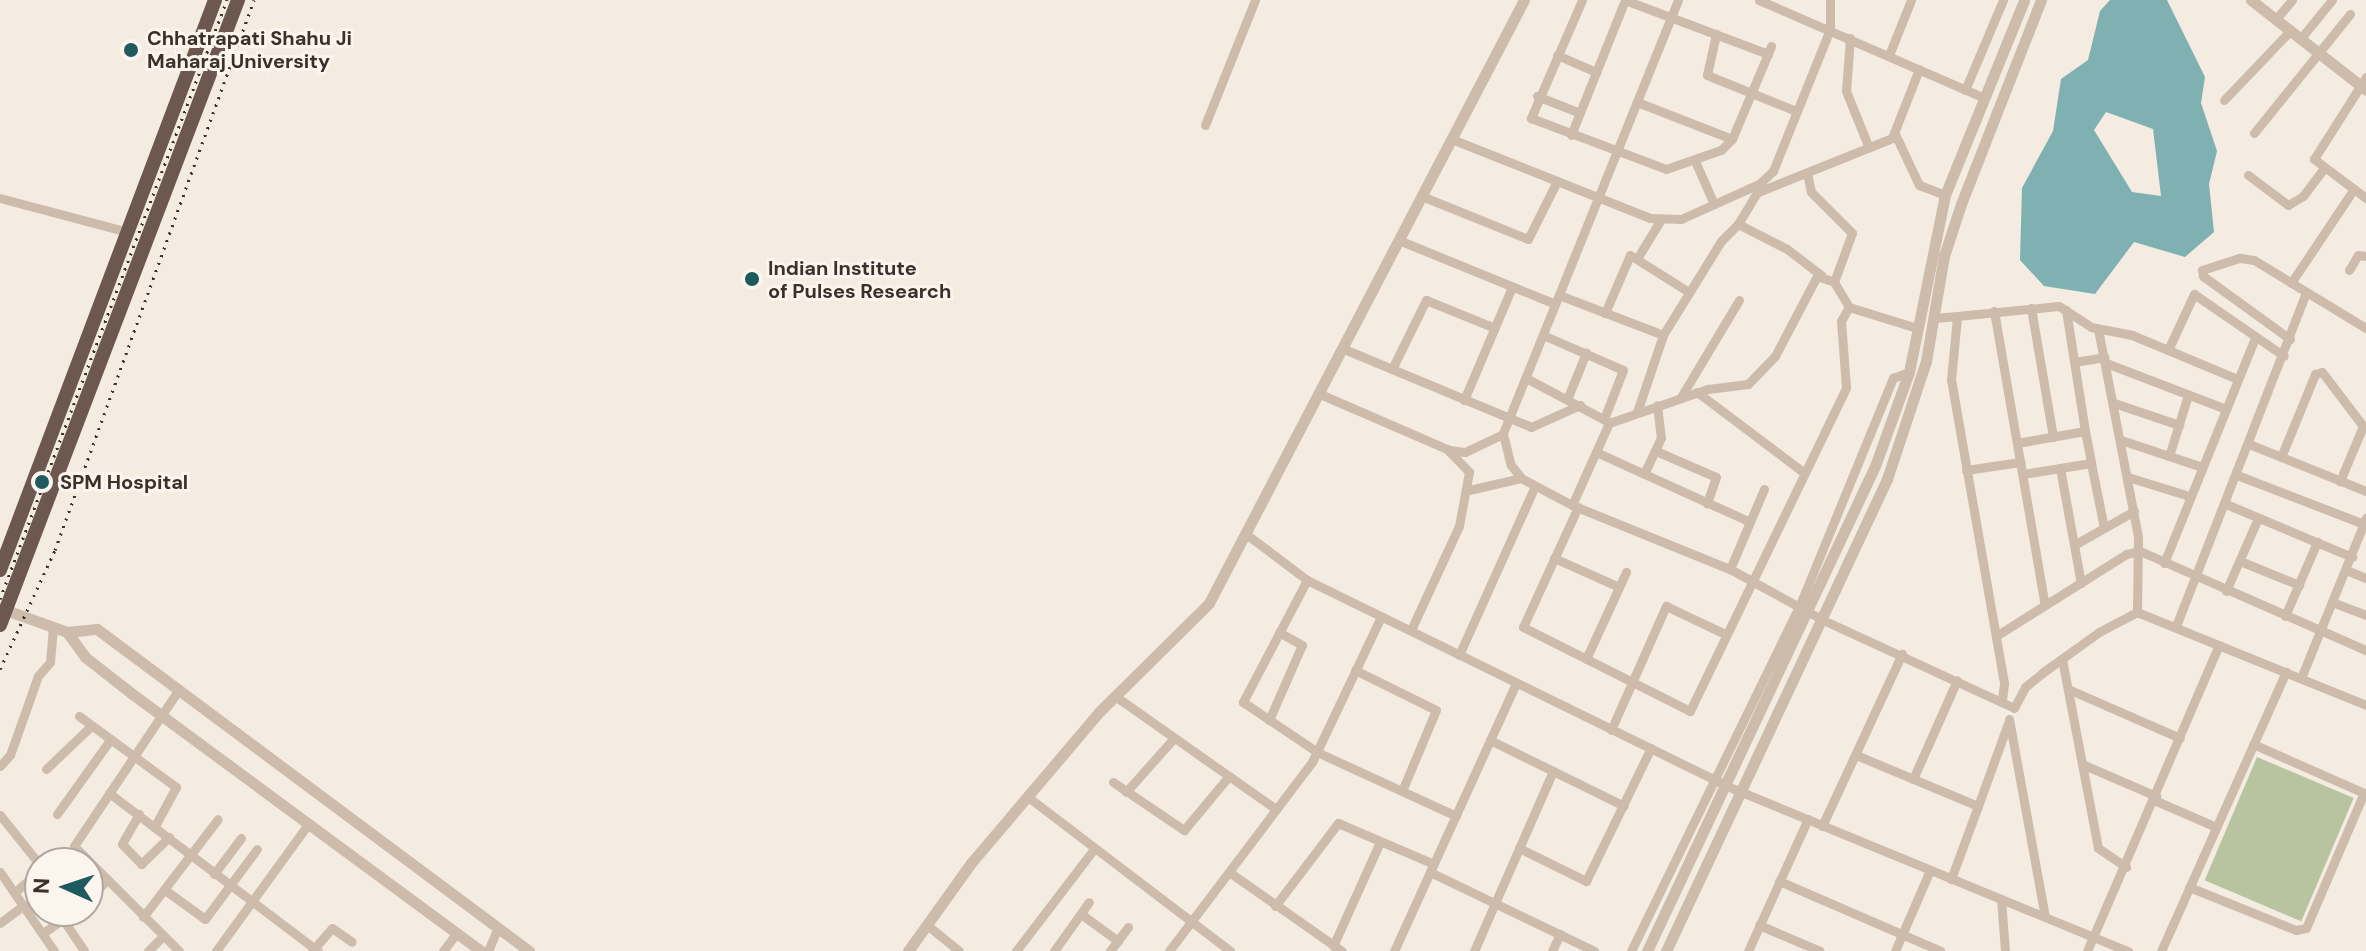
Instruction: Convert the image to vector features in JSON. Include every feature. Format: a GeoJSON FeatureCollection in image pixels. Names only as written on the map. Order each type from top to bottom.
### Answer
{"type":"FeatureCollection","features":[{"type":"Feature","properties":{"kind":"highway"},"geometry":{"type":"LineString","coordinates":[[0,570],[215,0]]}},
{"type":"Feature","properties":{"kind":"highway"},"geometry":{"type":"LineString","coordinates":[[2,615],[238,0]]}},
{"type":"Feature","properties":{"kind":"highway"},"geometry":{"type":"LineString","coordinates":[[197,47],[218,54]]}},
{"type":"Feature","properties":{"kind":"street"},"geometry":{"type":"LineString","coordinates":[[1205,125],[1255,0]]}},
{"type":"Feature","properties":{"kind":"street"},"geometry":{"type":"LineString","coordinates":[[908,951],[1028,797],[1115,696],[1209,603],[1454,140],[1524,0]]}},
{"type":"Feature","properties":{"kind":"street"},"geometry":{"type":"LineString","coordinates":[[1571,135],[1625,0],[1769,50],[1726,148],[1666,169],[1616,154],[1571,135],[1531,118],[1537,96],[1582,0]]}},
{"type":"Feature","properties":{"kind":"street"},"geometry":{"type":"LineString","coordinates":[[1678,0],[1503,434],[1511,465],[1521,478],[1575,506],[1730,569],[1823,620],[2014,708]]}},
{"type":"Feature","properties":{"kind":"street"},"geometry":{"type":"LineString","coordinates":[[1759,0],[1984,98]]}},
{"type":"Feature","properties":{"kind":"street"},"geometry":{"type":"LineString","coordinates":[[1637,412],[1663,335],[1689,292],[1738,224],[1758,188],[1773,171],[1830,29],[1830,0]]}},
{"type":"Feature","properties":{"kind":"street"},"geometry":{"type":"LineString","coordinates":[[1889,55],[1911,0]]}},
{"type":"Feature","properties":{"kind":"street"},"geometry":{"type":"LineString","coordinates":[[1965,90],[2003,0]]}},
{"type":"Feature","properties":{"kind":"street"},"geometry":{"type":"LineString","coordinates":[[1647,951],[1722,783],[1875,466],[1909,372],[1945,195],[2024,0]]}},
{"type":"Feature","properties":{"kind":"street"},"geometry":{"type":"LineString","coordinates":[[1666,951],[1823,620],[1911,415],[1935,318],[1944,256],[1961,204],[2041,0]]}},
{"type":"Feature","properties":{"kind":"street"},"geometry":{"type":"LineString","coordinates":[[2251,0],[2364,84],[2315,154],[2316,162],[2366,198]]}},
{"type":"Feature","properties":{"kind":"street"},"geometry":{"type":"LineString","coordinates":[[2276,19],[2292,0]]}},
{"type":"Feature","properties":{"kind":"street"},"geometry":{"type":"LineString","coordinates":[[2224,100],[2332,0]]}},
{"type":"Feature","properties":{"kind":"street"},"geometry":{"type":"LineString","coordinates":[[2254,133],[2322,54],[2350,14]]}},
{"type":"Feature","properties":{"kind":"street"},"geometry":{"type":"LineString","coordinates":[[1716,34],[1705,72],[1796,111]]}},
{"type":"Feature","properties":{"kind":"street"},"geometry":{"type":"LineString","coordinates":[[1850,38],[1846,91],[1869,148]]}},
{"type":"Feature","properties":{"kind":"street"},"geometry":{"type":"LineString","coordinates":[[1557,55],[1596,72]]}},
{"type":"Feature","properties":{"kind":"street"},"geometry":{"type":"LineString","coordinates":[[1454,140],[1660,221],[1681,219],[1714,204],[1807,173],[1895,134],[1919,69]]}},
{"type":"Feature","properties":{"kind":"street"},"geometry":{"type":"LineString","coordinates":[[1537,96],[1580,113]]}},
{"type":"Feature","properties":{"kind":"street"},"geometry":{"type":"LineString","coordinates":[[1637,102],[1732,139]]}},
{"type":"Feature","properties":{"kind":"street"},"geometry":{"type":"LineString","coordinates":[[1895,134],[1919,185],[1945,195]]}},
{"type":"Feature","properties":{"kind":"street"},"geometry":{"type":"LineString","coordinates":[[1695,161],[1714,204]]}},
{"type":"Feature","properties":{"kind":"street"},"geometry":{"type":"LineString","coordinates":[[2248,175],[2283,203],[2292,204],[2324,168]]}},
{"type":"Feature","properties":{"kind":"street"},"geometry":{"type":"LineString","coordinates":[[1807,173],[1811,192],[1852,233],[1834,282]]}},
{"type":"Feature","properties":{"kind":"street"},"geometry":{"type":"LineString","coordinates":[[1424,197],[1528,239],[1557,181]]}},
{"type":"Feature","properties":{"kind":"street"},"geometry":{"type":"LineString","coordinates":[[2291,283],[2354,189]]}},
{"type":"Feature","properties":{"kind":"street"},"geometry":{"type":"LineString","coordinates":[[0,198],[128,232]]}},
{"type":"Feature","properties":{"kind":"street"},"geometry":{"type":"LineString","coordinates":[[1638,257],[1660,221]]}},
{"type":"Feature","properties":{"kind":"street"},"geometry":{"type":"LineString","coordinates":[[1738,224],[1778,244],[1834,282],[1849,307],[1917,328]]}},
{"type":"Feature","properties":{"kind":"street"},"geometry":{"type":"LineString","coordinates":[[1401,241],[1512,287],[1605,313],[1663,335]]}},
{"type":"Feature","properties":{"kind":"street"},"geometry":{"type":"LineString","coordinates":[[2349,270],[2358,255],[2366,256]]}},
{"type":"Feature","properties":{"kind":"street"},"geometry":{"type":"LineString","coordinates":[[1605,313],[1627,259],[1638,257],[1689,292]]}},
{"type":"Feature","properties":{"kind":"street"},"geometry":{"type":"LineString","coordinates":[[2290,339],[2202,273],[2212,264],[2249,258],[2366,328]]}},
{"type":"Feature","properties":{"kind":"street"},"geometry":{"type":"LineString","coordinates":[[1526,378],[1568,397],[1607,421],[1697,392],[1754,379],[1775,356],[1780,339],[1821,275]]}},
{"type":"Feature","properties":{"kind":"street"},"geometry":{"type":"LineString","coordinates":[[1464,400],[1512,287]]}},
{"type":"Feature","properties":{"kind":"street"},"geometry":{"type":"LineString","coordinates":[[2176,626],[2284,356],[2306,293]]}},
{"type":"Feature","properties":{"kind":"street"},"geometry":{"type":"LineString","coordinates":[[2168,350],[2192,294],[2284,356]]}},
{"type":"Feature","properties":{"kind":"street"},"geometry":{"type":"LineString","coordinates":[[1392,369],[1426,300],[1495,328]]}},
{"type":"Feature","properties":{"kind":"street"},"geometry":{"type":"LineString","coordinates":[[1681,397],[1739,300]]}},
{"type":"Feature","properties":{"kind":"street"},"geometry":{"type":"LineString","coordinates":[[1543,335],[1623,370],[1575,506],[1523,627],[1690,711],[1846,388],[1841,321],[1849,307]]}},
{"type":"Feature","properties":{"kind":"street"},"geometry":{"type":"LineString","coordinates":[[1935,318],[2031,308],[2066,310],[2098,329],[2168,350],[2235,378]]}},
{"type":"Feature","properties":{"kind":"street"},"geometry":{"type":"LineString","coordinates":[[2031,308],[2053,437]]}},
{"type":"Feature","properties":{"kind":"street"},"geometry":{"type":"LineString","coordinates":[[2066,310],[2104,528]]}},
{"type":"Feature","properties":{"kind":"street"},"geometry":{"type":"LineString","coordinates":[[1994,311],[2045,605]]}},
{"type":"Feature","properties":{"kind":"street"},"geometry":{"type":"LineString","coordinates":[[1957,316],[1950,366],[1996,636],[2002,700]]}},
{"type":"Feature","properties":{"kind":"street"},"geometry":{"type":"LineString","coordinates":[[2098,329],[2140,551],[2137,612]]}},
{"type":"Feature","properties":{"kind":"street"},"geometry":{"type":"LineString","coordinates":[[2164,563],[2199,466],[2255,338]]}},
{"type":"Feature","properties":{"kind":"street"},"geometry":{"type":"LineString","coordinates":[[1344,349],[1508,421],[1540,426],[1580,405]]}},
{"type":"Feature","properties":{"kind":"street"},"geometry":{"type":"LineString","coordinates":[[1568,397],[1586,353]]}},
{"type":"Feature","properties":{"kind":"street"},"geometry":{"type":"LineString","coordinates":[[2074,362],[2106,360],[2223,408]]}},
{"type":"Feature","properties":{"kind":"street"},"geometry":{"type":"LineString","coordinates":[[2281,457],[2315,374],[2322,372],[2363,426],[2340,481]]}},
{"type":"Feature","properties":{"kind":"street"},"geometry":{"type":"LineString","coordinates":[[1697,392],[1803,472]]}},
{"type":"Feature","properties":{"kind":"street"},"geometry":{"type":"LineString","coordinates":[[1320,394],[1447,449],[1463,461],[1469,490],[1459,526],[1411,630]]}},
{"type":"Feature","properties":{"kind":"street"},"geometry":{"type":"LineString","coordinates":[[2169,456],[2188,395]]}},
{"type":"Feature","properties":{"kind":"street"},"geometry":{"type":"LineString","coordinates":[[2114,403],[2179,425]]}},
{"type":"Feature","properties":{"kind":"street"},"geometry":{"type":"LineString","coordinates":[[1644,474],[1662,431],[1657,405]]}},
{"type":"Feature","properties":{"kind":"street"},"geometry":{"type":"LineString","coordinates":[[2017,443],[2085,431]]}},
{"type":"Feature","properties":{"kind":"street"},"geometry":{"type":"LineString","coordinates":[[1447,449],[1465,452],[1503,434]]}},
{"type":"Feature","properties":{"kind":"street"},"geometry":{"type":"LineString","coordinates":[[2121,440],[2199,466]]}},
{"type":"Feature","properties":{"kind":"street"},"geometry":{"type":"LineString","coordinates":[[2249,444],[2366,491]]}},
{"type":"Feature","properties":{"kind":"street"},"geometry":{"type":"LineString","coordinates":[[1656,451],[1716,477],[1707,503]]}},
{"type":"Feature","properties":{"kind":"street"},"geometry":{"type":"LineString","coordinates":[[1596,452],[1748,521]]}},
{"type":"Feature","properties":{"kind":"street"},"geometry":{"type":"LineString","coordinates":[[1966,470],[2020,462]]}},
{"type":"Feature","properties":{"kind":"street"},"geometry":{"type":"LineString","coordinates":[[2023,474],[2091,463]]}},
{"type":"Feature","properties":{"kind":"street"},"geometry":{"type":"LineString","coordinates":[[2060,468],[2081,583]]}},
{"type":"Feature","properties":{"kind":"street"},"geometry":{"type":"LineString","coordinates":[[2237,475],[2365,521],[2301,678]]}},
{"type":"Feature","properties":{"kind":"street"},"geometry":{"type":"LineString","coordinates":[[2128,477],[2189,496]]}},
{"type":"Feature","properties":{"kind":"street"},"geometry":{"type":"LineString","coordinates":[[1469,490],[1521,478]]}},
{"type":"Feature","properties":{"kind":"street"},"geometry":{"type":"LineString","coordinates":[[1459,655],[1535,486]]}},
{"type":"Feature","properties":{"kind":"street"},"geometry":{"type":"LineString","coordinates":[[1730,569],[1764,489]]}},
{"type":"Feature","properties":{"kind":"street"},"geometry":{"type":"LineString","coordinates":[[2226,504],[2352,557]]}},
{"type":"Feature","properties":{"kind":"street"},"geometry":{"type":"LineString","coordinates":[[2074,545],[2134,511]]}},
{"type":"Feature","properties":{"kind":"street"},"geometry":{"type":"LineString","coordinates":[[2226,591],[2258,518]]}},
{"type":"Feature","properties":{"kind":"street"},"geometry":{"type":"LineString","coordinates":[[1246,534],[1307,580],[1742,793],[2128,951]]}},
{"type":"Feature","properties":{"kind":"street"},"geometry":{"type":"LineString","coordinates":[[2285,616],[2317,542]]}},
{"type":"Feature","properties":{"kind":"street"},"geometry":{"type":"LineString","coordinates":[[1996,636],[2081,583],[2140,551]]}},
{"type":"Feature","properties":{"kind":"street"},"geometry":{"type":"LineString","coordinates":[[2140,551],[2196,579],[2366,650]]}},
{"type":"Feature","properties":{"kind":"street"},"geometry":{"type":"LineString","coordinates":[[1554,558],[1619,587]]}},
{"type":"Feature","properties":{"kind":"street"},"geometry":{"type":"LineString","coordinates":[[2240,561],[2299,585]]}},
{"type":"Feature","properties":{"kind":"street"},"geometry":{"type":"LineString","coordinates":[[2346,570],[2366,578]]}},
{"type":"Feature","properties":{"kind":"street"},"geometry":{"type":"LineString","coordinates":[[1586,659],[1626,572]]}},
{"type":"Feature","properties":{"kind":"street"},"geometry":{"type":"LineString","coordinates":[[1307,580],[1244,696],[1248,708],[1317,752],[1456,816]]}},
{"type":"Feature","properties":{"kind":"street"},"geometry":{"type":"LineString","coordinates":[[2332,602],[2366,615]]}},
{"type":"Feature","properties":{"kind":"street"},"geometry":{"type":"LineString","coordinates":[[1611,730],[1666,606],[1725,634]]}},
{"type":"Feature","properties":{"kind":"street"},"geometry":{"type":"LineString","coordinates":[[2137,612],[2366,705]]}},
{"type":"Feature","properties":{"kind":"street"},"geometry":{"type":"LineString","coordinates":[[1951,879],[2009,719],[2025,687],[2062,659],[2137,612]]}},
{"type":"Feature","properties":{"kind":"street"},"geometry":{"type":"LineString","coordinates":[[2,615],[67,632],[97,629],[529,951]]}},
{"type":"Feature","properties":{"kind":"street"},"geometry":{"type":"LineString","coordinates":[[1169,951],[1317,752],[1381,617]]}},
{"type":"Feature","properties":{"kind":"street"},"geometry":{"type":"LineString","coordinates":[[0,766],[10,755],[38,676],[50,662],[42,624]]}},
{"type":"Feature","properties":{"kind":"street"},"geometry":{"type":"LineString","coordinates":[[67,632],[85,657],[481,951]]}},
{"type":"Feature","properties":{"kind":"street"},"geometry":{"type":"LineString","coordinates":[[1269,720],[1302,645],[1279,632]]}},
{"type":"Feature","properties":{"kind":"street"},"geometry":{"type":"LineString","coordinates":[[2087,951],[2126,867],[2219,645]]}},
{"type":"Feature","properties":{"kind":"street"},"geometry":{"type":"LineString","coordinates":[[1822,826],[1902,654]]}},
{"type":"Feature","properties":{"kind":"street"},"geometry":{"type":"LineString","coordinates":[[2062,659],[2099,852],[2126,867]]}},
{"type":"Feature","properties":{"kind":"street"},"geometry":{"type":"LineString","coordinates":[[1355,670],[1436,710],[1402,791]]}},
{"type":"Feature","properties":{"kind":"street"},"geometry":{"type":"LineString","coordinates":[[2161,951],[2286,672]]}},
{"type":"Feature","properties":{"kind":"street"},"geometry":{"type":"LineString","coordinates":[[1913,779],[1957,680]]}},
{"type":"Feature","properties":{"kind":"street"},"geometry":{"type":"LineString","coordinates":[[1394,951],[1516,683]]}},
{"type":"Feature","properties":{"kind":"street"},"geometry":{"type":"LineString","coordinates":[[179,689],[74,846],[179,951]]}},
{"type":"Feature","properties":{"kind":"street"},"geometry":{"type":"LineString","coordinates":[[2068,689],[2180,738]]}},
{"type":"Feature","properties":{"kind":"street"},"geometry":{"type":"LineString","coordinates":[[1115,696],[1276,809]]}},
{"type":"Feature","properties":{"kind":"street"},"geometry":{"type":"LineString","coordinates":[[79,716],[177,790],[155,826]]}},
{"type":"Feature","properties":{"kind":"street"},"geometry":{"type":"LineString","coordinates":[[2009,719],[2045,917]]}},
{"type":"Feature","properties":{"kind":"street"},"geometry":{"type":"LineString","coordinates":[[46,769],[91,726]]}},
{"type":"Feature","properties":{"kind":"street"},"geometry":{"type":"LineString","coordinates":[[1126,792],[1174,738]]}},
{"type":"Feature","properties":{"kind":"street"},"geometry":{"type":"LineString","coordinates":[[57,814],[110,740]]}},
{"type":"Feature","properties":{"kind":"street"},"geometry":{"type":"LineString","coordinates":[[1490,740],[1624,806]]}},
{"type":"Feature","properties":{"kind":"street"},"geometry":{"type":"LineString","coordinates":[[2189,887],[2302,931],[2365,793],[2253,744]]}},
{"type":"Feature","properties":{"kind":"street"},"geometry":{"type":"LineString","coordinates":[[1519,848],[1586,881],[1651,748]]}},
{"type":"Feature","properties":{"kind":"street"},"geometry":{"type":"LineString","coordinates":[[1856,755],[1978,806]]}},
{"type":"Feature","properties":{"kind":"street"},"geometry":{"type":"LineString","coordinates":[[2082,764],[2216,827]]}},
{"type":"Feature","properties":{"kind":"street"},"geometry":{"type":"LineString","coordinates":[[1474,951],[1553,771]]}},
{"type":"Feature","properties":{"kind":"street"},"geometry":{"type":"LineString","coordinates":[[1113,782],[1184,830],[1229,776]]}},
{"type":"Feature","properties":{"kind":"street"},"geometry":{"type":"LineString","coordinates":[[1631,951],[1722,783]]}},
{"type":"Feature","properties":{"kind":"street"},"geometry":{"type":"LineString","coordinates":[[109,793],[315,950],[332,928],[352,942]]}},
{"type":"Feature","properties":{"kind":"street"},"geometry":{"type":"LineString","coordinates":[[1028,797],[1230,951]]}},
{"type":"Feature","properties":{"kind":"street"},"geometry":{"type":"LineString","coordinates":[[139,814],[122,844],[141,864],[169,837]]}},
{"type":"Feature","properties":{"kind":"street"},"geometry":{"type":"LineString","coordinates":[[0,815],[24,847]]}},
{"type":"Feature","properties":{"kind":"street"},"geometry":{"type":"LineString","coordinates":[[143,917],[218,819]]}},
{"type":"Feature","properties":{"kind":"street"},"geometry":{"type":"LineString","coordinates":[[1748,951],[1808,819]]}},
{"type":"Feature","properties":{"kind":"street"},"geometry":{"type":"LineString","coordinates":[[216,951],[309,823]]}},
{"type":"Feature","properties":{"kind":"street"},"geometry":{"type":"LineString","coordinates":[[1275,906],[1338,823],[1594,951]]}},
{"type":"Feature","properties":{"kind":"street"},"geometry":{"type":"LineString","coordinates":[[214,874],[241,838]]}},
{"type":"Feature","properties":{"kind":"street"},"geometry":{"type":"LineString","coordinates":[[1229,872],[1337,948],[1380,842]]}},
{"type":"Feature","properties":{"kind":"street"},"geometry":{"type":"LineString","coordinates":[[165,890],[202,919],[257,849]]}},
{"type":"Feature","properties":{"kind":"street"},"geometry":{"type":"LineString","coordinates":[[1016,951],[1094,849]]}},
{"type":"Feature","properties":{"kind":"street"},"geometry":{"type":"LineString","coordinates":[[1895,951],[1930,870]]}},
{"type":"Feature","properties":{"kind":"street"},"geometry":{"type":"LineString","coordinates":[[0,872],[24,905],[0,923]]}},
{"type":"Feature","properties":{"kind":"street"},"geometry":{"type":"LineString","coordinates":[[1779,881],[1941,951]]}},
{"type":"Feature","properties":{"kind":"street"},"geometry":{"type":"LineString","coordinates":[[15,892],[24,883]]}},
{"type":"Feature","properties":{"kind":"street"},"geometry":{"type":"LineString","coordinates":[[2001,899],[2005,951]]}},
{"type":"Feature","properties":{"kind":"street"},"geometry":{"type":"LineString","coordinates":[[1054,951],[1089,902]]}},
{"type":"Feature","properties":{"kind":"street"},"geometry":{"type":"LineString","coordinates":[[1081,914],[1118,941]]}},
{"type":"Feature","properties":{"kind":"street"},"geometry":{"type":"LineString","coordinates":[[927,925],[959,951]]}},
{"type":"Feature","properties":{"kind":"street"},"geometry":{"type":"LineString","coordinates":[[1759,925],[1820,951]]}},
{"type":"Feature","properties":{"kind":"street"},"geometry":{"type":"LineString","coordinates":[[39,927],[54,951]]}},
{"type":"Feature","properties":{"kind":"street"},"geometry":{"type":"LineString","coordinates":[[43,933],[54,927]]}},
{"type":"Feature","properties":{"kind":"street"},"geometry":{"type":"LineString","coordinates":[[68,927],[84,951]]}},
{"type":"Feature","properties":{"kind":"street"},"geometry":{"type":"LineString","coordinates":[[1110,951],[1128,927]]}},
{"type":"Feature","properties":{"kind":"street"},"geometry":{"type":"LineString","coordinates":[[488,951],[498,928]]}},
{"type":"Feature","properties":{"kind":"street"},"geometry":{"type":"LineString","coordinates":[[443,951],[456,934]]}},
{"type":"Feature","properties":{"kind":"street"},"geometry":{"type":"LineString","coordinates":[[1552,951],[1560,934]]}},
{"type":"Feature","properties":{"kind":"street"},"geometry":{"type":"LineString","coordinates":[[148,951],[163,936]]}},
{"type":"Feature","properties":{"kind":"green space"},"geometry":{"type":"Polygon","coordinates":[[[2257,757],[2354,798],[2301,921],[2205,880],[2257,757]]]}},
{"type":"Feature","properties":{"kind":"water"},"geometry":{"type":"Polygon","coordinates":[[[2110,0],[2167,0],[2205,77],[2201,103],[2217,151],[2209,184],[2214,232],[2185,257],[2134,242],[2095,294],[2044,286],[2020,260],[2022,188],[2053,131],[2061,79],[2088,60],[2100,11],[2110,0]],[[2106,112],[2094,130],[2132,192],[2161,196],[2153,129],[2106,112]]]}},
{"type":"Feature","properties":{"kind":"railway"},"geometry":{"type":"LineString","coordinates":[[0,599],[227,0]]}},
{"type":"Feature","properties":{"kind":"railway"},"geometry":{"type":"LineString","coordinates":[[0,669],[55,550],[254,0]]}},
{"type":"Feature","properties":{"kind":"place","name":"Chhatrapati Shahu Ji Maharaj University"},"geometry":{"type":"Point","coordinates":[131,50]}},
{"type":"Feature","properties":{"kind":"place","name":"Indian Institute of Pulses Research"},"geometry":{"type":"Point","coordinates":[752,279]}},
{"type":"Feature","properties":{"kind":"place","name":"SPM Hospital"},"geometry":{"type":"Point","coordinates":[42,482]}}]}
